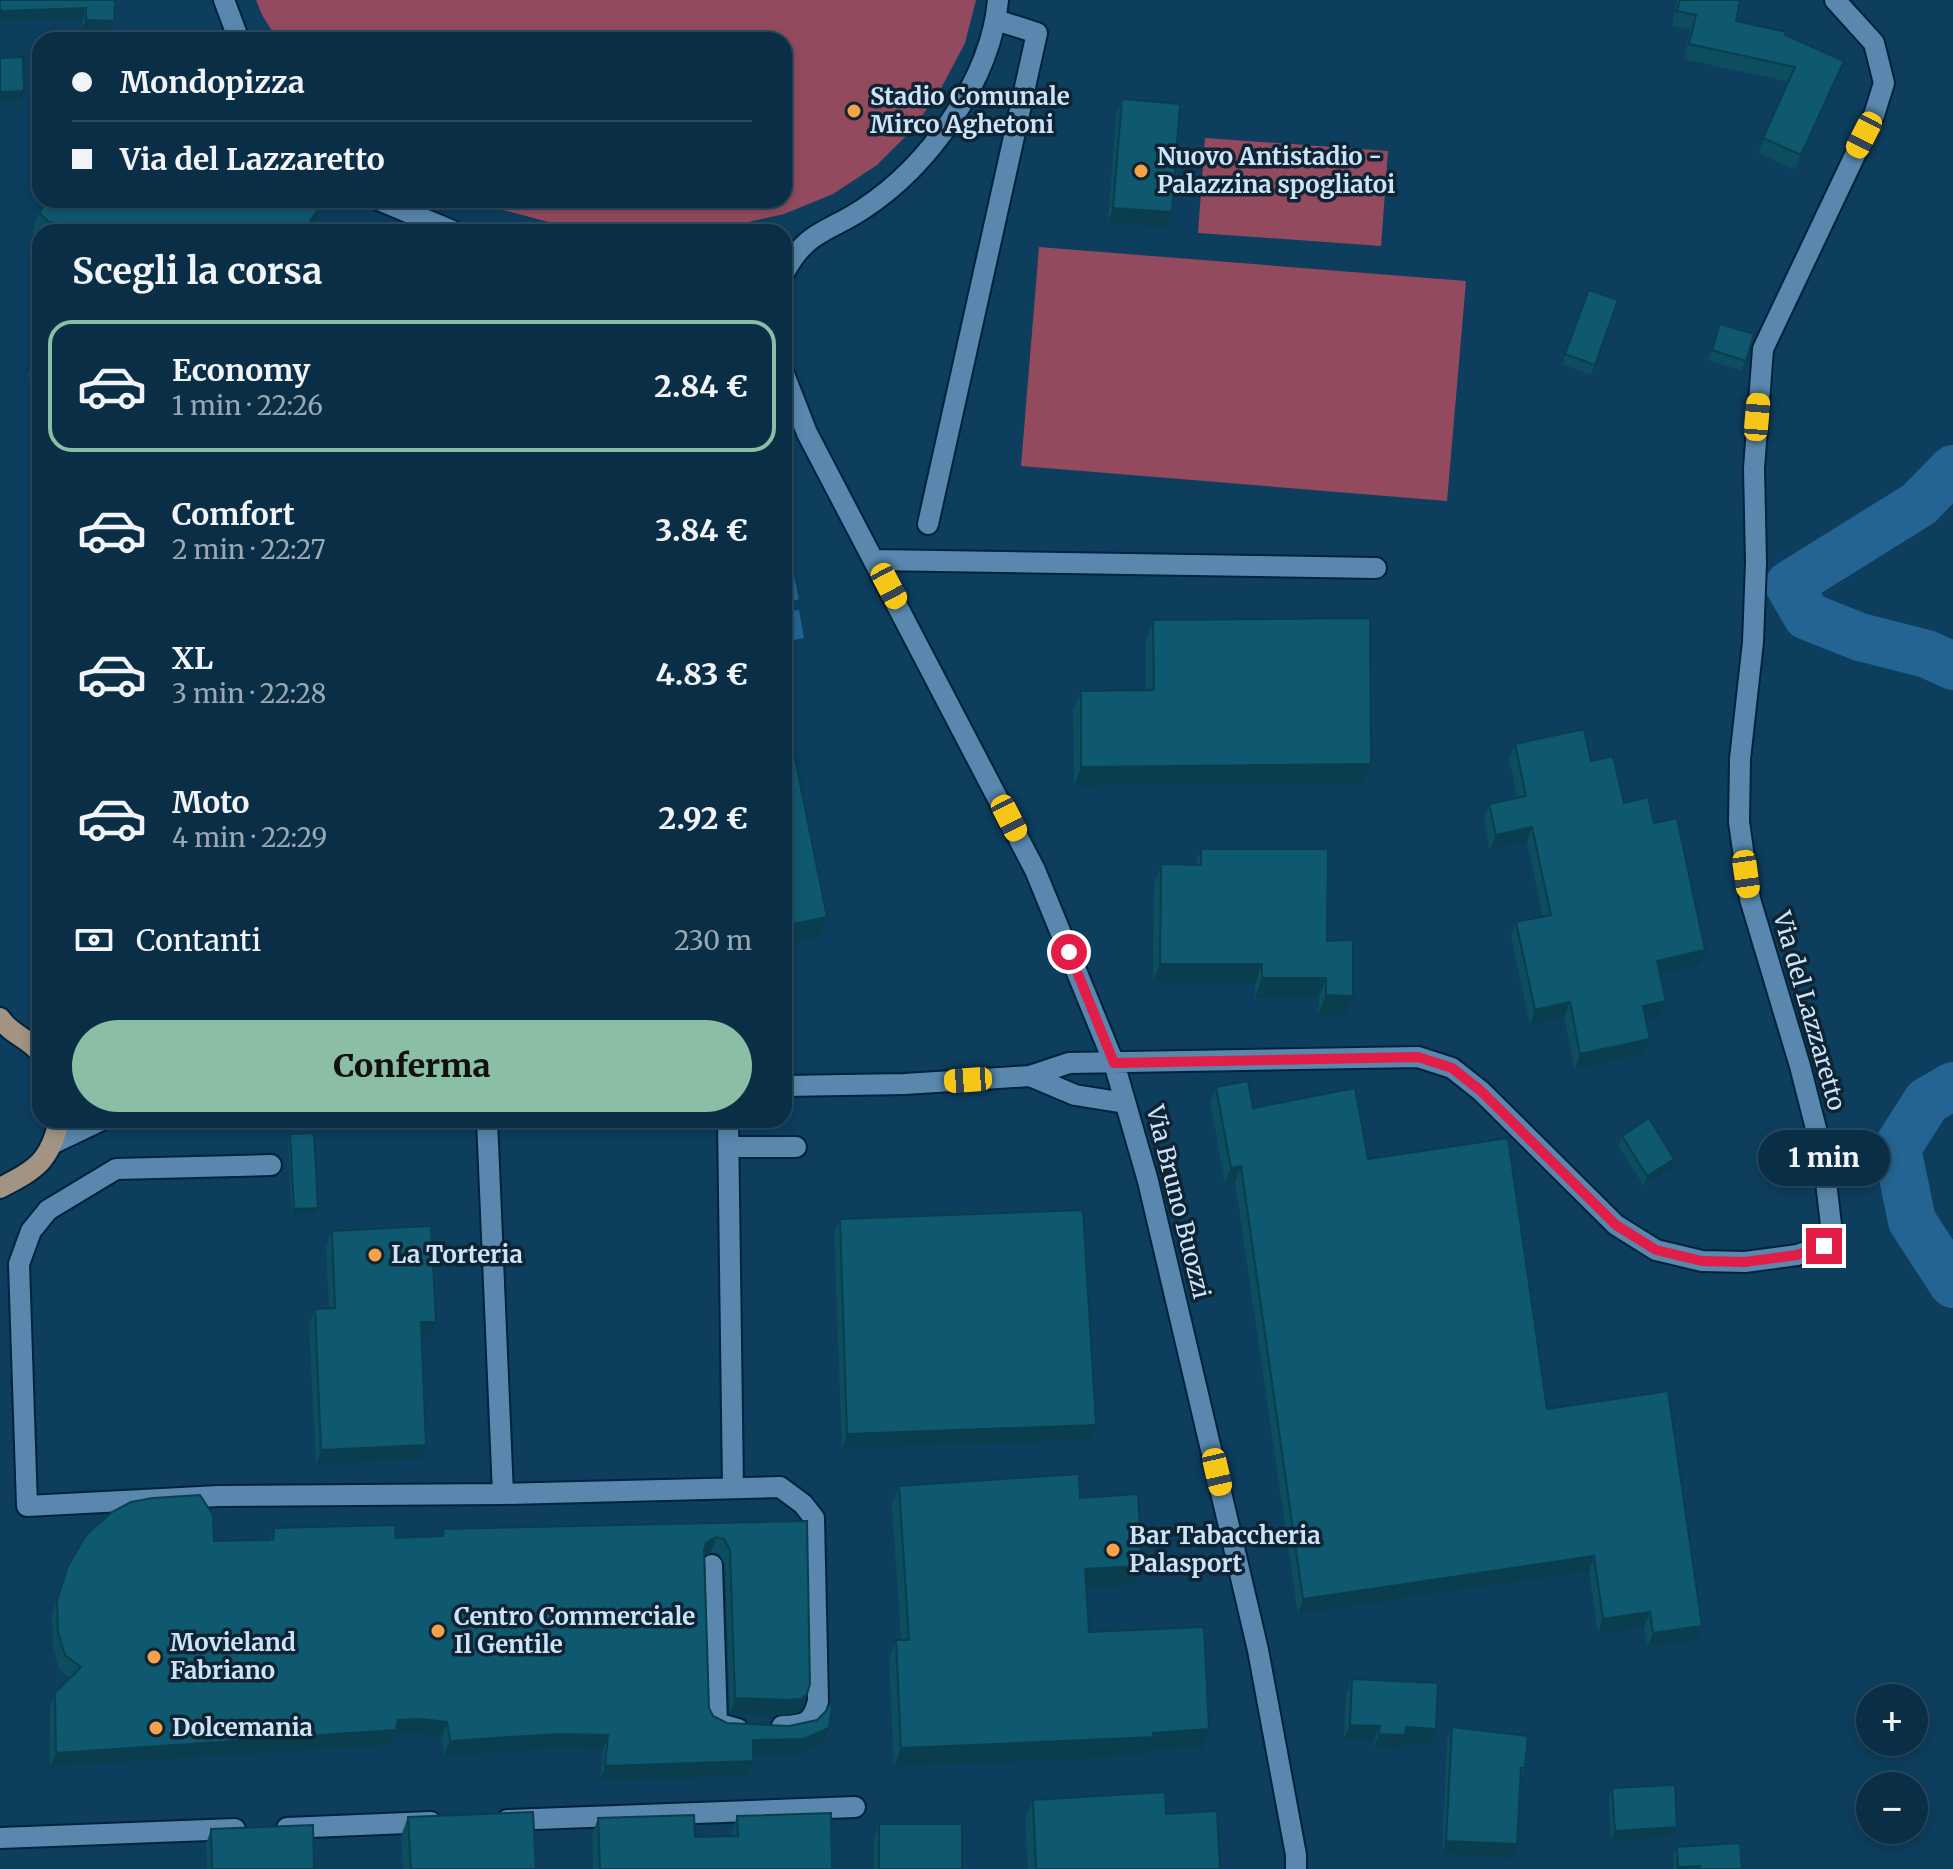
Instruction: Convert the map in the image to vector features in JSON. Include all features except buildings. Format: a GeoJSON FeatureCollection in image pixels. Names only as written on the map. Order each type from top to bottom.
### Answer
{"type":"FeatureCollection","features":[{"type":"Feature","properties":{"kind":"main road"},"geometry":{"type":"LineString","coordinates":[[3,1026],[32,1045]]}},
{"type":"Feature","properties":{"kind":"main road"},"geometry":{"type":"LineString","coordinates":[[0,1188],[35,1169],[54,1143],[57,1128]]}},
{"type":"Feature","properties":{"kind":"street"},"geometry":{"type":"LineString","coordinates":[[224,0],[236,32]]}},
{"type":"Feature","properties":{"kind":"street","name":"Via del Lazzaretto"},"geometry":{"type":"LineString","coordinates":[[1114,1063],[1418,1057],[1452,1068],[1481,1091],[1607,1217],[1656,1250],[1702,1261],[1745,1262],[1797,1255],[1824,1246],[1831,1225],[1823,1156],[1800,1066],[1750,899],[1739,822],[1740,759],[1753,642],[1756,562],[1754,468],[1763,349],[1874,115],[1884,83],[1874,43],[1835,0]]}},
{"type":"Feature","properties":{"kind":"street"},"geometry":{"type":"LineString","coordinates":[[792,258],[796,251],[826,227],[862,210],[931,148],[980,70],[997,10],[1037,33],[928,524]]}},
{"type":"Feature","properties":{"kind":"street"},"geometry":{"type":"LineString","coordinates":[[398,208],[436,224]]}},
{"type":"Feature","properties":{"kind":"street","name":"Via Bruno Buozzi"},"geometry":{"type":"LineString","coordinates":[[792,395],[807,433],[1035,870],[1114,1063],[1152,1196],[1258,1650],[1296,1869]]}},
{"type":"Feature","properties":{"kind":"street"},"geometry":{"type":"LineString","coordinates":[[875,560],[1376,568]]}},
{"type":"Feature","properties":{"kind":"street"},"geometry":{"type":"LineString","coordinates":[[792,1086],[905,1084],[1030,1076],[1069,1063],[1114,1063]]}},
{"type":"Feature","properties":{"kind":"street"},"geometry":{"type":"LineString","coordinates":[[1030,1076],[1075,1095],[1125,1103]]}},
{"type":"Feature","properties":{"kind":"street"},"geometry":{"type":"LineString","coordinates":[[54,1143],[85,1128]]}},
{"type":"Feature","properties":{"kind":"street"},"geometry":{"type":"LineString","coordinates":[[487,1128],[503,1494]]}},
{"type":"Feature","properties":{"kind":"street"},"geometry":{"type":"LineString","coordinates":[[728,1128],[733,1488]]}},
{"type":"Feature","properties":{"kind":"street"},"geometry":{"type":"LineString","coordinates":[[729,1147],[796,1147]]}},
{"type":"Feature","properties":{"kind":"street"},"geometry":{"type":"LineString","coordinates":[[271,1165],[116,1169],[48,1210],[31,1231],[19,1264],[27,1506],[219,1496],[503,1494],[780,1487],[803,1504],[814,1518],[818,1701],[814,1716],[802,1726],[735,1729],[717,1723],[712,1565]]}},
{"type":"Feature","properties":{"kind":"street"},"geometry":{"type":"LineString","coordinates":[[491,1820],[855,1807]]}},
{"type":"Feature","properties":{"kind":"street"},"geometry":{"type":"LineString","coordinates":[[0,1838],[443,1822]]}},
{"type":"Feature","properties":{"kind":"shaded area","name":"Stadio Comunale Mirco Aghetoni"},"geometry":{"type":"Polygon","coordinates":[[[256,0],[976,0],[965,43],[939,92],[911,131],[877,165],[833,194],[784,214],[740,224],[556,224],[496,208],[792,208],[792,32],[273,32],[256,0]]]}},
{"type":"Feature","properties":{"kind":"shaded area"},"geometry":{"type":"Polygon","coordinates":[[[1205,138],[1388,151],[1381,246],[1198,233],[1205,138]]]}},
{"type":"Feature","properties":{"kind":"shaded area"},"geometry":{"type":"Polygon","coordinates":[[[1039,247],[1466,281],[1447,501],[1021,466],[1039,247]]]}},
{"type":"Feature","properties":{"kind":"water"},"geometry":{"type":"Polygon","coordinates":[[[792,574],[794,576],[799,599],[792,601],[792,574]]]}},
{"type":"Feature","properties":{"kind":"water"},"geometry":{"type":"Polygon","coordinates":[[[799,610],[804,638],[792,640],[792,611],[799,610]]]}},
{"type":"Feature","properties":{"kind":"waterway"},"geometry":{"type":"LineString","coordinates":[[1953,469],[1919,504],[1789,585],[1807,616],[1860,637],[1927,654],[1953,666]]}},
{"type":"Feature","properties":{"kind":"waterway"},"geometry":{"type":"LineString","coordinates":[[1953,1086],[1927,1101],[1897,1148],[1912,1221],[1953,1284]]}},
{"type":"Feature","properties":{"kind":"place","name":"Stadio Comunale Mirco Aghetoni"},"geometry":{"type":"Point","coordinates":[854,111]}},
{"type":"Feature","properties":{"kind":"place","name":"Nuovo Antistadio - Palazzina spogliatoi"},"geometry":{"type":"Point","coordinates":[1141,171]}},
{"type":"Feature","properties":{"kind":"place","name":"La Torteria"},"geometry":{"type":"Point","coordinates":[375,1255]}},
{"type":"Feature","properties":{"kind":"place","name":"Bar Tabaccheria Palasport"},"geometry":{"type":"Point","coordinates":[1113,1550]}},
{"type":"Feature","properties":{"kind":"place","name":"Centro Commerciale Il Gentile"},"geometry":{"type":"Point","coordinates":[438,1631]}},
{"type":"Feature","properties":{"kind":"place","name":"Movieland Fabriano"},"geometry":{"type":"Point","coordinates":[154,1657]}},
{"type":"Feature","properties":{"kind":"place","name":"Dolcemania"},"geometry":{"type":"Point","coordinates":[156,1728]}},
{"type":"Feature","properties":{"kind":"route"},"geometry":{"type":"LineString","coordinates":[[1069,952],[1114,1063],[1418,1057],[1452,1068],[1481,1091],[1616,1225],[1656,1250],[1702,1261],[1745,1262],[1797,1255],[1824,1246]]}}]}
